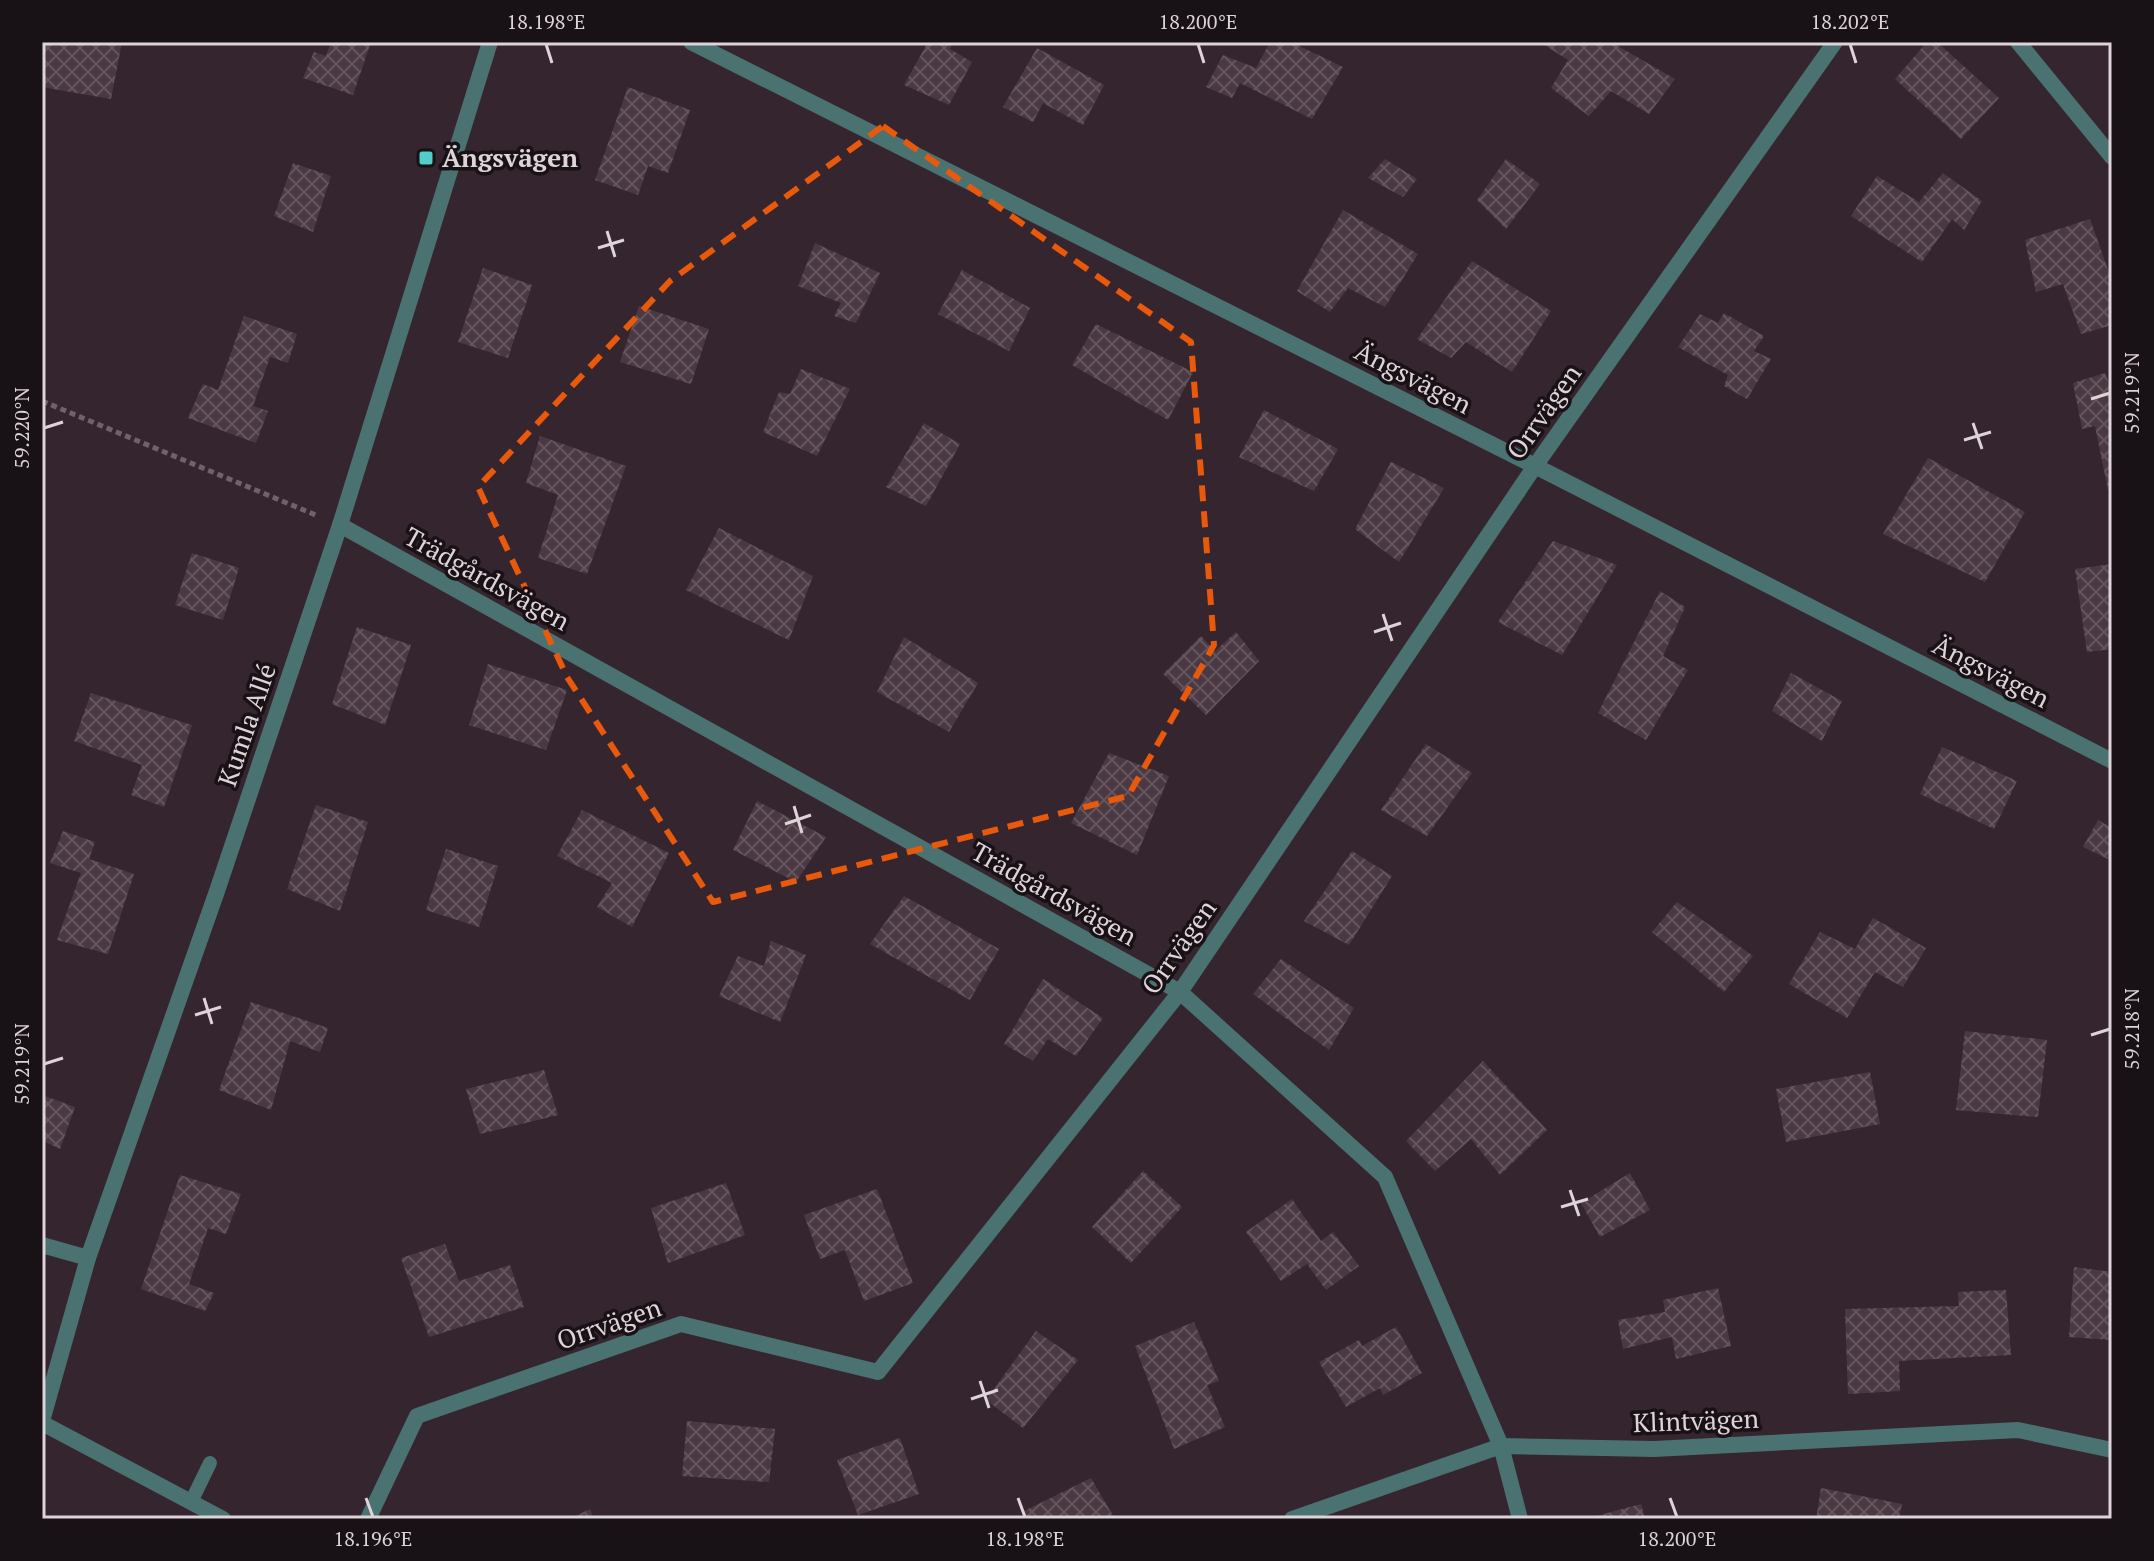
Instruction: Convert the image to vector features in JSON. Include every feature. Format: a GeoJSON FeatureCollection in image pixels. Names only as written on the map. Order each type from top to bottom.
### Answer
{"type":"FeatureCollection","features":[{"type":"Feature","properties":{"kind":"street","name":"Kumla Allé"},"geometry":{"type":"LineString","coordinates":[[42,1422],[88,1258],[217,891],[340,525],[490,42]]}},
{"type":"Feature","properties":{"kind":"street","name":"Ängsvägen"},"geometry":{"type":"LineString","coordinates":[[691,42],[1535,466],[2112,761]]}},
{"type":"Feature","properties":{"kind":"street","name":"Orrvägen"},"geometry":{"type":"LineString","coordinates":[[368,1519],[417,1416],[681,1324],[878,1372],[1180,992],[1535,466],[1835,42]]}},
{"type":"Feature","properties":{"kind":"street"},"geometry":{"type":"LineString","coordinates":[[2018,42],[2112,157]]}},
{"type":"Feature","properties":{"kind":"street","name":"Trädgårdsvägen"},"geometry":{"type":"LineString","coordinates":[[340,525],[1180,992],[1385,1177],[1501,1446],[1520,1519]]}},
{"type":"Feature","properties":{"kind":"street"},"geometry":{"type":"LineString","coordinates":[[42,1245],[88,1258]]}},
{"type":"Feature","properties":{"kind":"street"},"geometry":{"type":"LineString","coordinates":[[42,1422],[223,1519]]}},
{"type":"Feature","properties":{"kind":"street","name":"Klintvägen"},"geometry":{"type":"LineString","coordinates":[[1292,1519],[1501,1446],[1654,1449],[2018,1430],[2112,1450]]}},
{"type":"Feature","properties":{"kind":"lane"},"geometry":{"type":"LineString","coordinates":[[191,1502],[210,1463]]}},
{"type":"Feature","properties":{"kind":"path"},"geometry":{"type":"LineString","coordinates":[[42,401],[340,525]]}},
{"type":"Feature","properties":{"kind":"highlighted area"},"geometry":{"type":"Polygon","coordinates":[[[883,126],[1191,342],[1214,645],[1128,796],[713,902],[567,677],[478,487],[670,281],[883,126]]]}},
{"type":"Feature","properties":{"kind":"building"},"geometry":{"type":"Polygon","coordinates":[[[42,42],[122,42],[111,99],[42,87],[42,42]]]}},
{"type":"Feature","properties":{"kind":"building"},"geometry":{"type":"Polygon","coordinates":[[[331,42],[371,42],[353,95],[303,78],[314,52],[326,56],[331,42]]]}},
{"type":"Feature","properties":{"kind":"building"},"geometry":{"type":"Polygon","coordinates":[[[928,42],[953,42],[950,49],[972,62],[949,105],[904,85],[928,42]]]}},
{"type":"Feature","properties":{"kind":"building"},"geometry":{"type":"Polygon","coordinates":[[[1270,42],[1291,42],[1343,67],[1312,119],[1240,83],[1232,98],[1206,87],[1223,55],[1256,68],[1270,42]]]}},
{"type":"Feature","properties":{"kind":"building"},"geometry":{"type":"Polygon","coordinates":[[[1540,42],[1611,42],[1675,79],[1649,114],[1611,91],[1589,116],[1551,88],[1568,60],[1540,42]]]}},
{"type":"Feature","properties":{"kind":"building"},"geometry":{"type":"Polygon","coordinates":[[[1927,42],[1937,42],[1999,98],[1961,139],[1895,79],[1927,42]]]}},
{"type":"Feature","properties":{"kind":"building"},"geometry":{"type":"Polygon","coordinates":[[[1037,48],[1104,85],[1083,125],[1043,103],[1033,122],[1003,107],[1037,48]]]}},
{"type":"Feature","properties":{"kind":"building"},"geometry":{"type":"Polygon","coordinates":[[[628,87],[690,110],[668,173],[648,166],[638,195],[595,180],[628,87]]]}},
{"type":"Feature","properties":{"kind":"building"},"geometry":{"type":"Polygon","coordinates":[[[1385,159],[1417,179],[1403,197],[1368,178],[1385,159]]]}},
{"type":"Feature","properties":{"kind":"building"},"geometry":{"type":"Polygon","coordinates":[[[1506,159],[1540,184],[1506,229],[1477,200],[1506,159]]]}},
{"type":"Feature","properties":{"kind":"building"},"geometry":{"type":"Polygon","coordinates":[[[293,163],[331,176],[313,232],[274,216],[293,163]]]}},
{"type":"Feature","properties":{"kind":"building"},"geometry":{"type":"Polygon","coordinates":[[[1943,173],[1982,201],[1964,230],[1952,219],[1922,262],[1851,216],[1877,176],[1919,202],[1943,173]]]}},
{"type":"Feature","properties":{"kind":"building"},"geometry":{"type":"Polygon","coordinates":[[[1343,210],[1418,254],[1385,307],[1348,288],[1330,312],[1297,291],[1343,210]]]}},
{"type":"Feature","properties":{"kind":"building"},"geometry":{"type":"Polygon","coordinates":[[[2090,219],[2112,281],[2112,325],[2081,334],[2063,284],[2036,292],[2025,240],[2090,219]]]}},
{"type":"Feature","properties":{"kind":"building"},"geometry":{"type":"Polygon","coordinates":[[[815,243],[880,273],[856,323],[834,316],[841,303],[798,286],[815,243]]]}},
{"type":"Feature","properties":{"kind":"building"},"geometry":{"type":"Polygon","coordinates":[[[1472,261],[1551,311],[1512,372],[1466,342],[1451,358],[1417,339],[1472,261]]]}},
{"type":"Feature","properties":{"kind":"building"},"geometry":{"type":"Polygon","coordinates":[[[483,268],[532,285],[508,358],[458,342],[483,268]]]}},
{"type":"Feature","properties":{"kind":"building"},"geometry":{"type":"Polygon","coordinates":[[[962,270],[1030,308],[1009,351],[938,314],[962,270]]]}},
{"type":"Feature","properties":{"kind":"building"},"geometry":{"type":"Polygon","coordinates":[[[639,306],[709,329],[691,384],[620,362],[639,306]]]}},
{"type":"Feature","properties":{"kind":"building"},"geometry":{"type":"Polygon","coordinates":[[[1724,313],[1764,336],[1754,351],[1771,359],[1747,399],[1724,386],[1728,375],[1678,347],[1700,314],[1718,323],[1724,313]]]}},
{"type":"Feature","properties":{"kind":"building"},"geometry":{"type":"Polygon","coordinates":[[[244,316],[297,334],[288,363],[270,357],[253,406],[268,411],[256,443],[188,418],[203,384],[218,390],[244,316]]]}},
{"type":"Feature","properties":{"kind":"building"},"geometry":{"type":"Polygon","coordinates":[[[1096,324],[1193,372],[1168,420],[1072,365],[1096,324]]]}},
{"type":"Feature","properties":{"kind":"building"},"geometry":{"type":"Polygon","coordinates":[[[801,369],[850,389],[817,456],[763,432],[779,392],[790,394],[801,369]]]}},
{"type":"Feature","properties":{"kind":"building"},"geometry":{"type":"Polygon","coordinates":[[[2105,373],[2112,391],[2112,489],[2108,490],[2095,426],[2082,429],[2073,383],[2105,373]]]}},
{"type":"Feature","properties":{"kind":"building"},"geometry":{"type":"Polygon","coordinates":[[[1264,410],[1338,449],[1314,491],[1239,457],[1264,410]]]}},
{"type":"Feature","properties":{"kind":"building"},"geometry":{"type":"Polygon","coordinates":[[[924,423],[960,444],[926,506],[886,487],[924,423]]]}},
{"type":"Feature","properties":{"kind":"building"},"geometry":{"type":"Polygon","coordinates":[[[540,436],[626,466],[587,574],[538,558],[558,495],[526,483],[540,436]]]}},
{"type":"Feature","properties":{"kind":"building"},"geometry":{"type":"Polygon","coordinates":[[[1928,458],[2025,512],[1985,582],[1883,534],[1928,458]]]}},
{"type":"Feature","properties":{"kind":"building"},"geometry":{"type":"Polygon","coordinates":[[[1391,462],[1444,488],[1399,562],[1355,529],[1391,462]]]}},
{"type":"Feature","properties":{"kind":"building"},"geometry":{"type":"Polygon","coordinates":[[[719,528],[813,576],[789,640],[686,590],[719,528]]]}},
{"type":"Feature","properties":{"kind":"building"},"geometry":{"type":"Polygon","coordinates":[[[1553,541],[1617,565],[1562,655],[1498,622],[1553,541]]]}},
{"type":"Feature","properties":{"kind":"building"},"geometry":{"type":"Polygon","coordinates":[[[192,553],[239,568],[223,620],[175,605],[192,553]]]}},
{"type":"Feature","properties":{"kind":"building"},"geometry":{"type":"Polygon","coordinates":[[[2112,564],[2112,649],[2087,652],[2075,569],[2112,564]]]}},
{"type":"Feature","properties":{"kind":"building"},"geometry":{"type":"Polygon","coordinates":[[[1660,591],[1685,607],[1663,656],[1688,670],[1646,740],[1598,713],[1660,591]]]}},
{"type":"Feature","properties":{"kind":"building"},"geometry":{"type":"Polygon","coordinates":[[[357,627],[411,645],[385,725],[332,704],[357,627]]]}},
{"type":"Feature","properties":{"kind":"building"},"geometry":{"type":"Polygon","coordinates":[[[1236,632],[1259,661],[1206,715],[1163,674],[1201,636],[1215,651],[1236,632]]]}},
{"type":"Feature","properties":{"kind":"building"},"geometry":{"type":"Polygon","coordinates":[[[904,637],[978,683],[949,732],[877,692],[904,637]]]}},
{"type":"Feature","properties":{"kind":"building"},"geometry":{"type":"Polygon","coordinates":[[[488,664],[567,690],[546,750],[469,725],[488,664]]]}},
{"type":"Feature","properties":{"kind":"building"},"geometry":{"type":"Polygon","coordinates":[[[1791,673],[1842,701],[1822,741],[1772,711],[1791,673]]]}},
{"type":"Feature","properties":{"kind":"building"},"geometry":{"type":"Polygon","coordinates":[[[91,693],[192,725],[164,807],[131,795],[142,765],[74,741],[91,693]]]}},
{"type":"Feature","properties":{"kind":"building"},"geometry":{"type":"Polygon","coordinates":[[[1426,744],[1472,773],[1427,836],[1381,810],[1426,744]]]}},
{"type":"Feature","properties":{"kind":"building"},"geometry":{"type":"Polygon","coordinates":[[[1942,747],[2017,781],[1994,829],[1920,794],[1942,747]]]}},
{"type":"Feature","properties":{"kind":"building"},"geometry":{"type":"Polygon","coordinates":[[[1109,753],[1169,776],[1137,855],[1071,823],[1109,753]]]}},
{"type":"Feature","properties":{"kind":"building"},"geometry":{"type":"Polygon","coordinates":[[[757,801],[826,837],[796,882],[733,850],[757,801]]]}},
{"type":"Feature","properties":{"kind":"building"},"geometry":{"type":"Polygon","coordinates":[[[316,805],[368,822],[340,911],[287,889],[316,805]]]}},
{"type":"Feature","properties":{"kind":"building"},"geometry":{"type":"Polygon","coordinates":[[[582,810],[669,853],[632,927],[597,907],[612,883],[557,856],[582,810]]]}},
{"type":"Feature","properties":{"kind":"building"},"geometry":{"type":"Polygon","coordinates":[[[2098,820],[2112,828],[2112,861],[2083,847],[2098,820]]]}},
{"type":"Feature","properties":{"kind":"building"},"geometry":{"type":"Polygon","coordinates":[[[63,831],[95,842],[89,859],[134,874],[108,954],[57,940],[81,873],[50,863],[63,831]]]}},
{"type":"Feature","properties":{"kind":"building"},"geometry":{"type":"Polygon","coordinates":[[[446,849],[498,866],[479,927],[426,910],[446,849]]]}},
{"type":"Feature","properties":{"kind":"building"},"geometry":{"type":"Polygon","coordinates":[[[1352,851],[1392,876],[1349,945],[1304,921],[1352,851]]]}},
{"type":"Feature","properties":{"kind":"building"},"geometry":{"type":"Polygon","coordinates":[[[904,896],[999,949],[970,1000],[870,944],[904,896]]]}},
{"type":"Feature","properties":{"kind":"building"},"geometry":{"type":"Polygon","coordinates":[[[1677,902],[1753,956],[1724,992],[1652,932],[1677,902]]]}},
{"type":"Feature","properties":{"kind":"building"},"geometry":{"type":"Polygon","coordinates":[[[1873,918],[1926,948],[1903,987],[1875,972],[1847,1018],[1789,984],[1820,932],[1855,949],[1873,918]]]}},
{"type":"Feature","properties":{"kind":"building"},"geometry":{"type":"Polygon","coordinates":[[[771,941],[806,955],[780,1022],[719,996],[738,956],[764,966],[771,941]]]}},
{"type":"Feature","properties":{"kind":"building"},"geometry":{"type":"Polygon","coordinates":[[[1281,959],[1354,1008],[1329,1050],[1253,994],[1281,959]]]}},
{"type":"Feature","properties":{"kind":"building"},"geometry":{"type":"Polygon","coordinates":[[[1043,979],[1103,1018],[1076,1056],[1048,1039],[1033,1061],[1004,1044],[1043,979]]]}},
{"type":"Feature","properties":{"kind":"building"},"geometry":{"type":"Polygon","coordinates":[[[251,1002],[328,1028],[320,1052],[290,1041],[271,1110],[219,1090],[251,1002]]]}},
{"type":"Feature","properties":{"kind":"building"},"geometry":{"type":"Polygon","coordinates":[[[1965,1031],[2047,1040],[2038,1117],[1956,1110],[1965,1031]]]}},
{"type":"Feature","properties":{"kind":"building"},"geometry":{"type":"Polygon","coordinates":[[[1483,1061],[1547,1130],[1500,1175],[1471,1139],[1435,1171],[1406,1141],[1483,1061]]]}},
{"type":"Feature","properties":{"kind":"building"},"geometry":{"type":"Polygon","coordinates":[[[544,1070],[558,1115],[480,1134],[466,1089],[544,1070]]]}},
{"type":"Feature","properties":{"kind":"building"},"geometry":{"type":"Polygon","coordinates":[[[1870,1072],[1880,1124],[1786,1142],[1776,1089],[1870,1072]]]}},
{"type":"Feature","properties":{"kind":"building"},"geometry":{"type":"Polygon","coordinates":[[[42,1095],[75,1107],[60,1149],[45,1142],[42,1148],[42,1095]]]}},
{"type":"Feature","properties":{"kind":"building"},"geometry":{"type":"Polygon","coordinates":[[[1143,1171],[1182,1207],[1131,1263],[1092,1227],[1143,1171]]]}},
{"type":"Feature","properties":{"kind":"building"},"geometry":{"type":"Polygon","coordinates":[[[1630,1173],[1650,1210],[1600,1237],[1581,1203],[1630,1173]]]}},
{"type":"Feature","properties":{"kind":"building"},"geometry":{"type":"Polygon","coordinates":[[[180,1175],[241,1194],[226,1234],[208,1228],[189,1284],[214,1293],[205,1311],[141,1289],[180,1175]]]}},
{"type":"Feature","properties":{"kind":"building"},"geometry":{"type":"Polygon","coordinates":[[[726,1183],[745,1235],[668,1263],[651,1208],[726,1183]]]}},
{"type":"Feature","properties":{"kind":"building"},"geometry":{"type":"Polygon","coordinates":[[[877,1189],[913,1283],[864,1301],[845,1250],[820,1259],[804,1215],[877,1189]]]}},
{"type":"Feature","properties":{"kind":"building"},"geometry":{"type":"Polygon","coordinates":[[[1292,1199],[1321,1241],[1333,1232],[1359,1266],[1326,1290],[1307,1264],[1281,1281],[1246,1232],[1292,1199]]]}},
{"type":"Feature","properties":{"kind":"building"},"geometry":{"type":"Polygon","coordinates":[[[445,1244],[459,1281],[510,1265],[524,1307],[429,1337],[401,1258],[445,1244]]]}},
{"type":"Feature","properties":{"kind":"building"},"geometry":{"type":"Polygon","coordinates":[[[2074,1267],[2112,1272],[2112,1340],[2069,1337],[2074,1267]]]}},
{"type":"Feature","properties":{"kind":"building"},"geometry":{"type":"Polygon","coordinates":[[[1718,1288],[1731,1346],[1676,1359],[1672,1337],[1623,1349],[1618,1320],[1665,1312],[1663,1300],[1718,1288]]]}},
{"type":"Feature","properties":{"kind":"building"},"geometry":{"type":"Polygon","coordinates":[[[2006,1290],[2011,1355],[1899,1361],[1900,1391],[1848,1394],[1845,1309],[1959,1306],[1958,1292],[2006,1290]]]}},
{"type":"Feature","properties":{"kind":"building"},"geometry":{"type":"Polygon","coordinates":[[[1194,1322],[1219,1381],[1207,1385],[1225,1427],[1174,1449],[1135,1346],[1194,1322]]]}},
{"type":"Feature","properties":{"kind":"building"},"geometry":{"type":"Polygon","coordinates":[[[1396,1327],[1422,1373],[1383,1395],[1380,1388],[1346,1407],[1319,1362],[1359,1340],[1362,1346],[1396,1327]]]}},
{"type":"Feature","properties":{"kind":"building"},"geometry":{"type":"Polygon","coordinates":[[[1036,1331],[1078,1360],[1023,1428],[986,1400],[1036,1331]]]}},
{"type":"Feature","properties":{"kind":"building"},"geometry":{"type":"Polygon","coordinates":[[[687,1421],[775,1429],[769,1482],[682,1476],[687,1421]]]}},
{"type":"Feature","properties":{"kind":"building"},"geometry":{"type":"Polygon","coordinates":[[[900,1438],[919,1494],[858,1515],[837,1460],[900,1438]]]}},
{"type":"Feature","properties":{"kind":"building"},"geometry":{"type":"Polygon","coordinates":[[[1091,1478],[1115,1519],[1026,1519],[1022,1512],[1091,1478]]]}},
{"type":"Feature","properties":{"kind":"building"},"geometry":{"type":"Polygon","coordinates":[[[1821,1488],[1902,1504],[1899,1519],[1816,1519],[1821,1488]]]}},
{"type":"Feature","properties":{"kind":"building"},"geometry":{"type":"Polygon","coordinates":[[[1641,1504],[1645,1519],[1589,1519],[1589,1518],[1641,1504]]]}},
{"type":"Feature","properties":{"kind":"building"},"geometry":{"type":"Polygon","coordinates":[[[590,1509],[594,1519],[569,1519],[590,1509]]]}},
{"type":"Feature","properties":{"kind":"place","name":"Ängsvägen"},"geometry":{"type":"Point","coordinates":[426,158]}}]}
